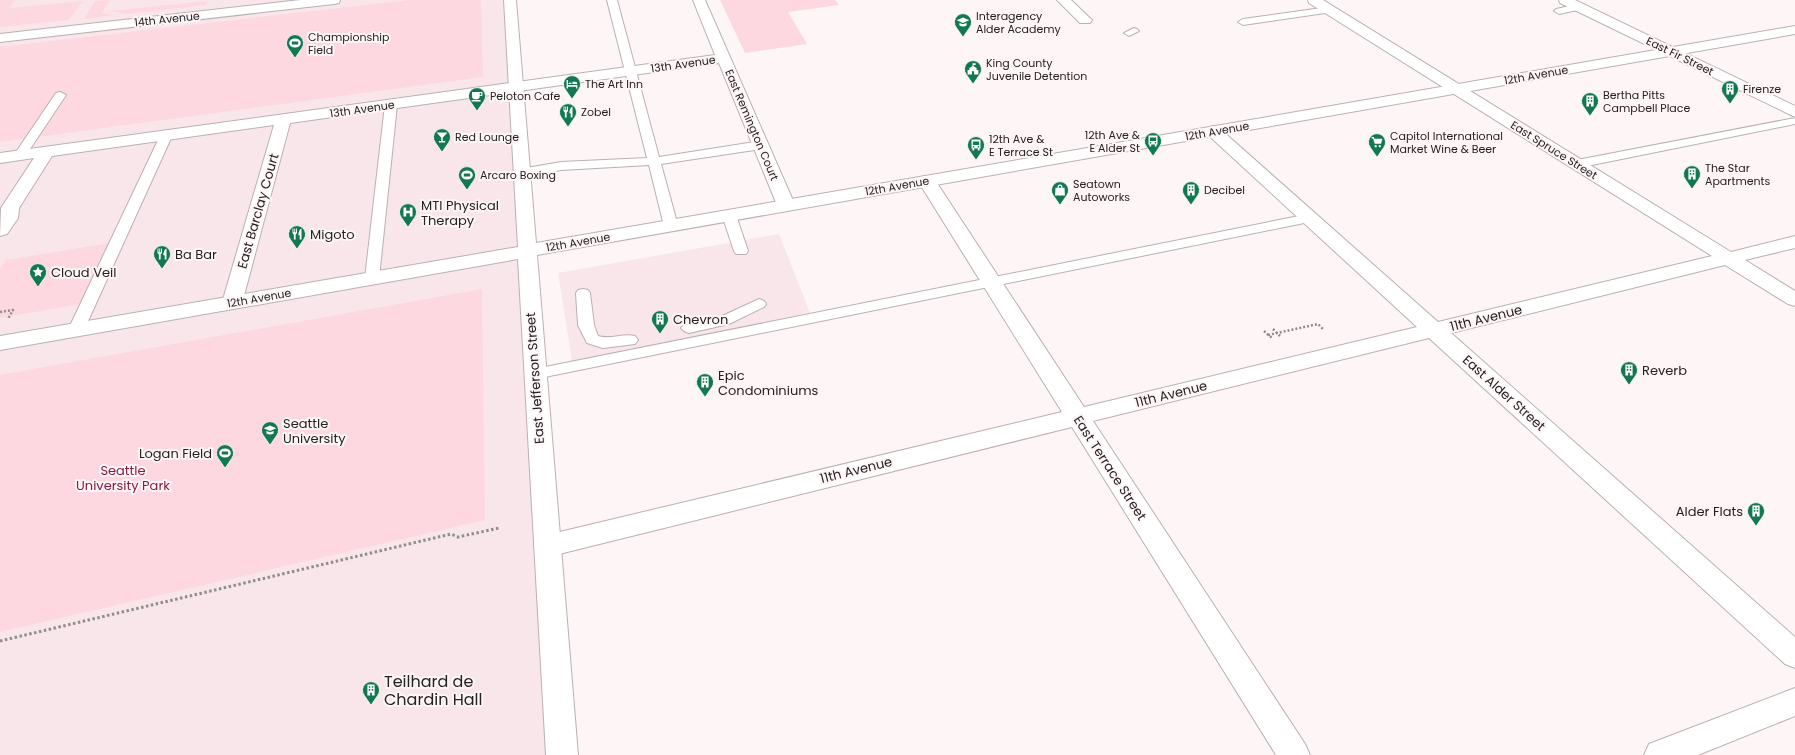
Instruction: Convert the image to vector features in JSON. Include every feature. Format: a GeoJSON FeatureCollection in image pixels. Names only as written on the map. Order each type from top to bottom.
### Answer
{"type":"FeatureCollection","features":[{"type":"Feature","properties":{"kind":"street","name":"14th Avenue"},"geometry":{"type":"LineString","coordinates":[[0,38],[334,0]]}},
{"type":"Feature","properties":{"kind":"street","name":"East Jefferson Street"},"geometry":{"type":"LineString","coordinates":[[510,0],[526,251],[562,755]]}},
{"type":"Feature","properties":{"kind":"street","name":"East Remington Court"},"geometry":{"type":"LineString","coordinates":[[699,0],[786,205]]}},
{"type":"Feature","properties":{"kind":"street"},"geometry":{"type":"LineString","coordinates":[[1063,0],[1085,20]]}},
{"type":"Feature","properties":{"kind":"street","name":"East Spruce Street"},"geometry":{"type":"LineString","coordinates":[[1314,0],[1795,300]]}},
{"type":"Feature","properties":{"kind":"street","name":"East Fir Street"},"geometry":{"type":"LineString","coordinates":[[1562,5],[1579,7],[1795,112]]}},
{"type":"Feature","properties":{"kind":"street","name":"12th Avenue"},"geometry":{"type":"LineString","coordinates":[[0,343],[1795,30]]}},
{"type":"Feature","properties":{"kind":"street","name":"13th Avenue"},"geometry":{"type":"LineString","coordinates":[[0,158],[724,58]]}},
{"type":"Feature","properties":{"kind":"street","name":"East Barclay Court"},"geometry":{"type":"LineString","coordinates":[[232,303],[283,120]]}},
{"type":"Feature","properties":{"kind":"street","name":"East Alder Street"},"geometry":{"type":"LineString","coordinates":[[1213,131],[1795,655]]}},
{"type":"Feature","properties":{"kind":"street"},"geometry":{"type":"LineString","coordinates":[[0,230],[9,218],[10,208],[46,152]]}},
{"type":"Feature","properties":{"kind":"street","name":"East Terrace Street"},"geometry":{"type":"LineString","coordinates":[[927,181],[1294,755]]}},
{"type":"Feature","properties":{"kind":"street","name":"11th Avenue"},"geometry":{"type":"LineString","coordinates":[[547,546],[1795,242]]}},
{"type":"Feature","properties":{"kind":"street"},"geometry":{"type":"LineString","coordinates":[[1660,755],[1795,702]]}},
{"type":"Feature","properties":{"kind":"lane"},"geometry":{"type":"LineString","coordinates":[[612,0],[671,226]]}},
{"type":"Feature","properties":{"kind":"lane"},"geometry":{"type":"LineString","coordinates":[[1243,22],[1329,10]]}},
{"type":"Feature","properties":{"kind":"lane"},"geometry":{"type":"LineString","coordinates":[[20,155],[60,95]]}},
{"type":"Feature","properties":{"kind":"lane"},"geometry":{"type":"LineString","coordinates":[[372,278],[391,105]]}},
{"type":"Feature","properties":{"kind":"lane"},"geometry":{"type":"LineString","coordinates":[[1577,164],[1795,121]]}},
{"type":"Feature","properties":{"kind":"lane"},"geometry":{"type":"LineString","coordinates":[[76,330],[166,136]]}},
{"type":"Feature","properties":{"kind":"lane"},"geometry":{"type":"LineString","coordinates":[[521,173],[561,166],[654,162],[761,145]]}},
{"type":"Feature","properties":{"kind":"lane"},"geometry":{"type":"LineString","coordinates":[[729,215],[741,251]]}},
{"type":"Feature","properties":{"kind":"lane"},"geometry":{"type":"LineString","coordinates":[[535,374],[1308,218]]}},
{"type":"Feature","properties":{"kind":"lane"},"geometry":{"type":"LineString","coordinates":[[583,294],[586,325],[592,339],[603,343],[630,340]]}},
{"type":"Feature","properties":{"kind":"lane"},"geometry":{"type":"LineString","coordinates":[[689,328],[724,321],[759,304]]}},
{"type":"Feature","properties":{"kind":"path"},"geometry":{"type":"LineString","coordinates":[[0,312],[13,310],[7,320]]}},
{"type":"Feature","properties":{"kind":"path"},"geometry":{"type":"LineString","coordinates":[[1268,335],[1318,324],[1324,330]]}},
{"type":"Feature","properties":{"kind":"path"},"geometry":{"type":"LineString","coordinates":[[1273,329],[1280,336]]}},
{"type":"Feature","properties":{"kind":"path"},"geometry":{"type":"LineString","coordinates":[[1264,331],[1272,338]]}},
{"type":"Feature","properties":{"kind":"path"},"geometry":{"type":"LineString","coordinates":[[0,641],[451,534],[458,538],[500,528]]}},
{"type":"Feature","properties":{"kind":"shaded area","name":"Seattle University"},"geometry":{"type":"Polygon","coordinates":[[[0,0],[510,0],[562,755],[0,755],[0,0]]]}},
{"type":"Feature","properties":{"kind":"shaded area"},"geometry":{"type":"Polygon","coordinates":[[[779,234],[812,318],[573,366],[558,273],[779,234]]]}},
{"type":"Feature","properties":{"kind":"green space"},"geometry":{"type":"Polygon","coordinates":[[[0,0],[16,0],[9,8],[83,1],[69,20],[0,27],[0,0]]]}},
{"type":"Feature","properties":{"kind":"green space"},"geometry":{"type":"Polygon","coordinates":[[[110,0],[102,13],[114,15],[84,19],[95,1],[110,0]]]}},
{"type":"Feature","properties":{"kind":"green space","name":"Championship Field"},"geometry":{"type":"Polygon","coordinates":[[[409,0],[481,0],[483,77],[0,142],[0,47],[409,0]]]}},
{"type":"Feature","properties":{"kind":"green space"},"geometry":{"type":"Polygon","coordinates":[[[720,0],[835,0],[839,5],[788,12],[807,44],[745,53],[720,0]]]}},
{"type":"Feature","properties":{"kind":"green space"},"geometry":{"type":"Polygon","coordinates":[[[208,1],[206,5],[127,14],[109,11],[208,1]]]}},
{"type":"Feature","properties":{"kind":"green space"},"geometry":{"type":"Polygon","coordinates":[[[110,243],[81,304],[0,318],[0,269],[6,260],[110,243]]]}},
{"type":"Feature","properties":{"kind":"green space","name":"Logan Field"},"geometry":{"type":"Polygon","coordinates":[[[482,289],[485,520],[0,632],[0,375],[482,289]]]}},
{"type":"Feature","properties":{"kind":"place","name":"Interagency Alder Academy"},"geometry":{"type":"Point","coordinates":[963,37]}},
{"type":"Feature","properties":{"kind":"place","name":"Championship Field"},"geometry":{"type":"Point","coordinates":[295,58]}},
{"type":"Feature","properties":{"kind":"place","name":"King County Juvenile Detention"},"geometry":{"type":"Point","coordinates":[973,84]}},
{"type":"Feature","properties":{"kind":"place","name":"The Art Inn"},"geometry":{"type":"Point","coordinates":[572,99]}},
{"type":"Feature","properties":{"kind":"place","name":"Firenze"},"geometry":{"type":"Point","coordinates":[1730,104]}},
{"type":"Feature","properties":{"kind":"place","name":"Peloton Cafe"},"geometry":{"type":"Point","coordinates":[477,111]}},
{"type":"Feature","properties":{"kind":"place","name":"Bertha Pitts Campbell Place"},"geometry":{"type":"Point","coordinates":[1590,116]}},
{"type":"Feature","properties":{"kind":"place","name":"Zobel"},"geometry":{"type":"Point","coordinates":[568,127]}},
{"type":"Feature","properties":{"kind":"place","name":"Red Lounge"},"geometry":{"type":"Point","coordinates":[442,152]}},
{"type":"Feature","properties":{"kind":"place","name":"12th Ave & E Alder St"},"geometry":{"type":"Point","coordinates":[1153,156]}},
{"type":"Feature","properties":{"kind":"place","name":"Capitol International Market Wine & Beer"},"geometry":{"type":"Point","coordinates":[1377,157]}},
{"type":"Feature","properties":{"kind":"place","name":"12th Ave & E Terrace St"},"geometry":{"type":"Point","coordinates":[976,160]}},
{"type":"Feature","properties":{"kind":"place","name":"The Star Apartments"},"geometry":{"type":"Point","coordinates":[1692,189]}},
{"type":"Feature","properties":{"kind":"place","name":"Arcaro Boxing"},"geometry":{"type":"Point","coordinates":[467,190]}},
{"type":"Feature","properties":{"kind":"place","name":"Seatown Autoworks"},"geometry":{"type":"Point","coordinates":[1060,205]}},
{"type":"Feature","properties":{"kind":"place","name":"Decibel"},"geometry":{"type":"Point","coordinates":[1191,205]}},
{"type":"Feature","properties":{"kind":"place","name":"MTI Physical Therapy"},"geometry":{"type":"Point","coordinates":[408,227]}},
{"type":"Feature","properties":{"kind":"place","name":"Migoto"},"geometry":{"type":"Point","coordinates":[297,249]}},
{"type":"Feature","properties":{"kind":"place","name":"Ba Bar"},"geometry":{"type":"Point","coordinates":[162,269]}},
{"type":"Feature","properties":{"kind":"place","name":"Cloud Veil"},"geometry":{"type":"Point","coordinates":[38,287]}},
{"type":"Feature","properties":{"kind":"place","name":"Chevron"},"geometry":{"type":"Point","coordinates":[660,334]}},
{"type":"Feature","properties":{"kind":"place","name":"Reverb"},"geometry":{"type":"Point","coordinates":[1629,385]}},
{"type":"Feature","properties":{"kind":"place","name":"Epic Condominiums"},"geometry":{"type":"Point","coordinates":[705,397]}},
{"type":"Feature","properties":{"kind":"place","name":"Seattle University"},"geometry":{"type":"Point","coordinates":[270,445]}},
{"type":"Feature","properties":{"kind":"place","name":"Logan Field"},"geometry":{"type":"Point","coordinates":[225,468]}},
{"type":"Feature","properties":{"kind":"place","name":"Alder Flats"},"geometry":{"type":"Point","coordinates":[1756,526]}},
{"type":"Feature","properties":{"kind":"place","name":"Teilhard de Chardin Hall"},"geometry":{"type":"Point","coordinates":[371,705]}},
{"type":"Feature","properties":{"kind":"park label","name":"Seattle University Park"},"geometry":{"type":"Point","coordinates":[123,478]}}]}
